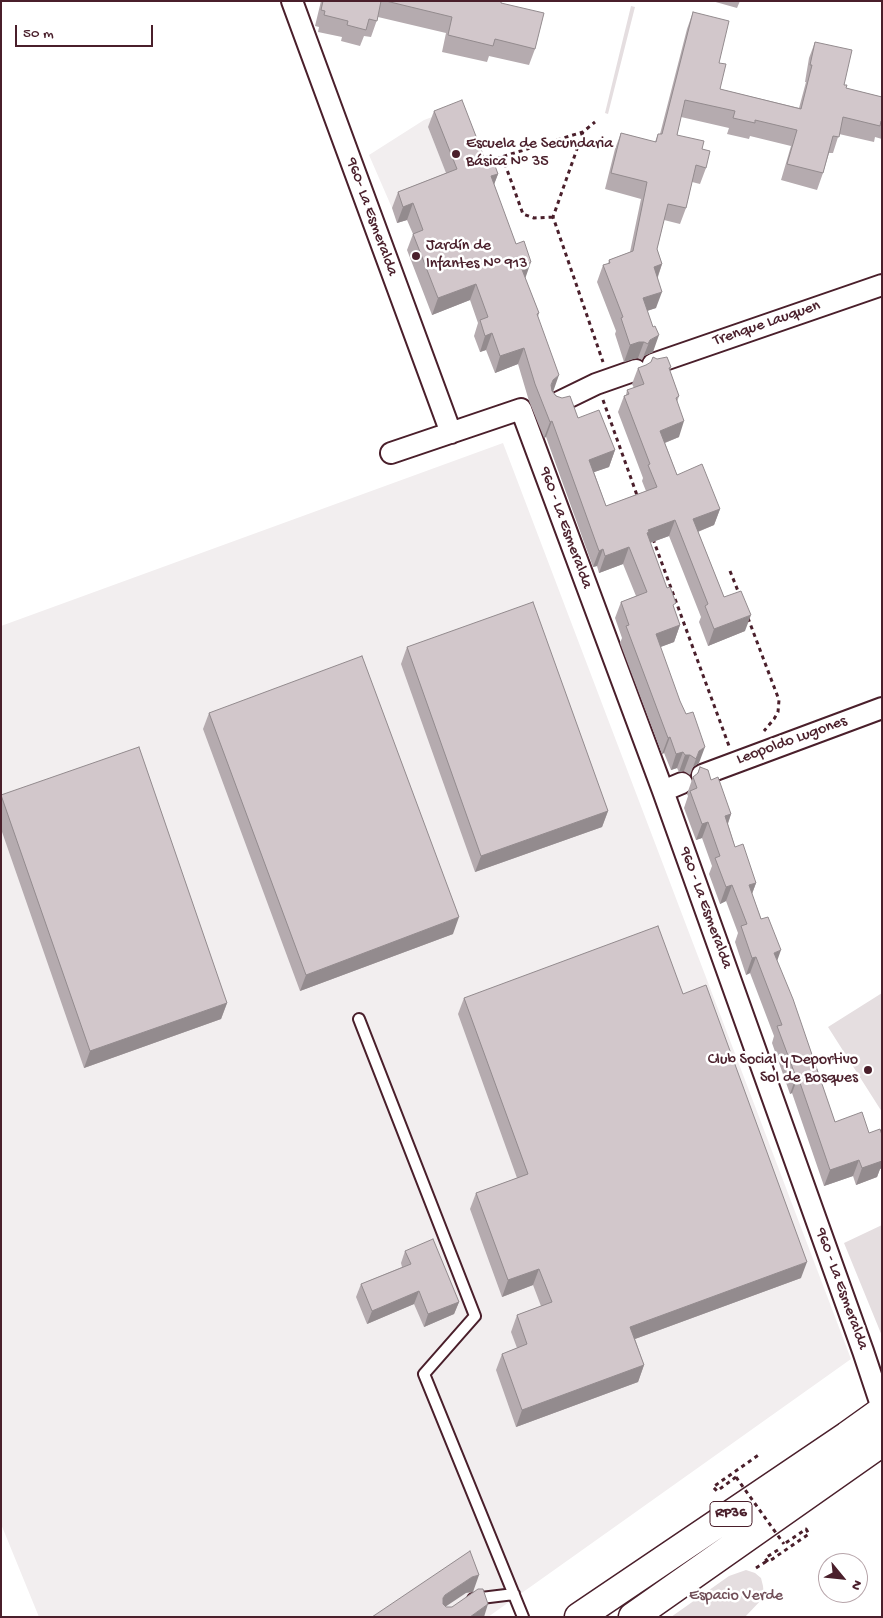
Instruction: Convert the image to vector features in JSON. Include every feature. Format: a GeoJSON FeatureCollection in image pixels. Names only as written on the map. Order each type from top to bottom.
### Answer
{"type":"FeatureCollection","features":[{"type":"Feature","properties":{"kind":"main road","name":"RP36"},"geometry":{"type":"LineString","coordinates":[[579,1617],[847,1436],[882,1409]]}},
{"type":"Feature","properties":{"kind":"main road","name":"RP36"},"geometry":{"type":"LineString","coordinates":[[643,1612],[882,1442]]}},
{"type":"Feature","properties":{"kind":"street","name":"960- La Esmeralda"},"geometry":{"type":"LineString","coordinates":[[292,1],[451,433]]}},
{"type":"Feature","properties":{"kind":"street","name":"Trenque Lauquen"},"geometry":{"type":"LineString","coordinates":[[557,403],[604,381],[882,285]]}},
{"type":"Feature","properties":{"kind":"street","name":"960 - La Esmeralda"},"geometry":{"type":"LineString","coordinates":[[451,433],[528,412],[864,1352],[882,1409]]}},
{"type":"Feature","properties":{"kind":"street"},"geometry":{"type":"LineString","coordinates":[[391,453],[451,433]]}},
{"type":"Feature","properties":{"kind":"street","name":"Leopoldo Lugones"},"geometry":{"type":"LineString","coordinates":[[702,775],[882,708]]}},
{"type":"Feature","properties":{"kind":"street"},"geometry":{"type":"LineString","coordinates":[[663,791],[682,783]]}},
{"type":"Feature","properties":{"kind":"lane"},"geometry":{"type":"LineString","coordinates":[[359,1019],[475,1316],[424,1374],[523,1617]]}},
{"type":"Feature","properties":{"kind":"lane"},"geometry":{"type":"LineString","coordinates":[[464,1604],[470,1599],[514,1594]]}},
{"type":"Feature","properties":{"kind":"path"},"geometry":{"type":"LineString","coordinates":[[481,164],[583,132],[595,122]]}},
{"type":"Feature","properties":{"kind":"path"},"geometry":{"type":"LineString","coordinates":[[583,132],[553,216],[605,369],[603,401],[641,504]]}},
{"type":"Feature","properties":{"kind":"path"},"geometry":{"type":"LineString","coordinates":[[502,156],[524,214],[534,218],[553,216]]}},
{"type":"Feature","properties":{"kind":"path"},"geometry":{"type":"LineString","coordinates":[[651,532],[730,747]]}},
{"type":"Feature","properties":{"kind":"path"},"geometry":{"type":"LineString","coordinates":[[730,570],[741,598]]}},
{"type":"Feature","properties":{"kind":"path"},"geometry":{"type":"LineString","coordinates":[[748,617],[778,700],[778,712],[754,744],[752,756]]}},
{"type":"Feature","properties":{"kind":"path"},"geometry":{"type":"LineString","coordinates":[[756,1568],[809,1534],[806,1529],[784,1544],[736,1477],[717,1491],[714,1487],[760,1454]]}},
{"type":"Feature","properties":{"kind":"path"},"geometry":{"type":"LineString","coordinates":[[767,1561],[766,1558],[778,1550]]}},
{"type":"Feature","properties":{"kind":"shaded area"},"geometry":{"type":"Polygon","coordinates":[[[454,109],[428,127],[451,185],[392,208],[369,155],[424,120],[454,109]]]}},
{"type":"Feature","properties":{"kind":"shaded area"},"geometry":{"type":"Polygon","coordinates":[[[503,443],[851,1359],[488,1617],[39,1617],[1,1524],[1,626],[503,443]]]}},
{"type":"Feature","properties":{"kind":"green space"},"geometry":{"type":"Polygon","coordinates":[[[631,6],[635,7],[608,114],[605,113],[631,6]]]}},
{"type":"Feature","properties":{"kind":"green space","name":"Club Social y Deportivo Sol de Bosques"},"geometry":{"type":"Polygon","coordinates":[[[882,993],[882,1112],[828,1027],[882,993]]]}},
{"type":"Feature","properties":{"kind":"green space"},"geometry":{"type":"Polygon","coordinates":[[[882,1225],[882,1336],[844,1243],[882,1225]]]}},
{"type":"Feature","properties":{"kind":"green space","name":"Espacio Verde"},"geometry":{"type":"Polygon","coordinates":[[[746,1570],[755,1573],[761,1578],[764,1597],[745,1617],[671,1617],[729,1576],[746,1570]]]}},
{"type":"Feature","properties":{"kind":"building"},"geometry":{"type":"Polygon","coordinates":[[[323,1],[381,1],[377,21],[369,19],[366,30],[347,25],[348,21],[324,15],[325,11],[321,10],[323,1]]]}},
{"type":"Feature","properties":{"kind":"building"},"geometry":{"type":"Polygon","coordinates":[[[386,1],[501,1],[501,3],[544,13],[535,49],[495,39],[493,46],[448,35],[452,17],[386,1]]]}},
{"type":"Feature","properties":{"kind":"building"},"geometry":{"type":"Polygon","coordinates":[[[693,12],[729,21],[719,63],[726,64],[720,89],[801,109],[812,65],[810,65],[815,42],[852,50],[844,85],[847,85],[846,88],[882,97],[882,121],[880,126],[843,117],[839,137],[833,136],[823,173],[787,164],[797,130],[755,120],[755,123],[733,118],[735,111],[685,100],[677,135],[704,141],[702,149],[710,151],[706,168],[696,165],[686,208],[668,204],[657,249],[662,264],[654,267],[662,292],[643,298],[653,327],[655,326],[659,335],[650,340],[648,344],[639,342],[630,345],[621,318],[623,317],[603,265],[610,263],[609,260],[633,251],[647,182],[611,173],[621,133],[656,142],[658,134],[662,134],[693,12]]]}},
{"type":"Feature","properties":{"kind":"building"},"geometry":{"type":"Polygon","coordinates":[[[462,100],[484,157],[491,155],[498,174],[491,176],[516,244],[524,241],[531,262],[521,267],[539,313],[537,314],[559,375],[553,380],[551,385],[552,391],[556,396],[562,398],[570,396],[578,418],[599,410],[615,450],[589,460],[606,506],[657,487],[624,396],[629,394],[627,390],[644,384],[638,368],[651,362],[653,357],[657,359],[667,357],[671,367],[669,368],[679,396],[676,398],[684,421],[660,431],[677,475],[702,464],[720,509],[693,519],[724,597],[741,591],[751,615],[714,629],[705,606],[708,604],[675,520],[648,530],[649,532],[647,533],[667,588],[670,587],[676,603],[673,605],[680,625],[656,634],[680,701],[686,714],[693,712],[705,747],[699,751],[696,759],[690,755],[685,755],[683,752],[676,754],[670,737],[668,738],[626,626],[629,625],[621,602],[647,592],[629,547],[605,556],[603,549],[599,551],[552,421],[550,422],[535,384],[524,348],[500,356],[492,333],[485,336],[480,320],[488,317],[476,284],[438,298],[413,234],[423,230],[413,203],[403,207],[398,192],[457,169],[434,111],[462,100]]]}},
{"type":"Feature","properties":{"kind":"building"},"geometry":{"type":"Polygon","coordinates":[[[533,602],[608,811],[481,856],[407,647],[533,602]]]}},
{"type":"Feature","properties":{"kind":"building"},"geometry":{"type":"Polygon","coordinates":[[[362,656],[459,917],[306,975],[209,713],[362,656]]]}},
{"type":"Feature","properties":{"kind":"building"},"geometry":{"type":"Polygon","coordinates":[[[139,747],[227,1003],[90,1051],[1,795],[139,747]]]}},
{"type":"Feature","properties":{"kind":"building"},"geometry":{"type":"Polygon","coordinates":[[[700,767],[708,770],[711,780],[718,777],[731,814],[725,816],[735,847],[743,844],[756,883],[749,885],[761,919],[768,917],[781,950],[774,953],[793,999],[835,1122],[862,1112],[869,1133],[880,1129],[882,1135],[882,1161],[862,1168],[859,1160],[830,1170],[798,1077],[796,1077],[777,1026],[782,1025],[756,957],[752,958],[741,926],[747,924],[732,885],[726,887],[715,858],[720,856],[708,822],[702,824],[690,791],[697,788],[693,777],[698,773],[700,767]]]}},
{"type":"Feature","properties":{"kind":"building"},"geometry":{"type":"Polygon","coordinates":[[[658,926],[683,994],[706,985],[807,1262],[630,1327],[644,1365],[522,1410],[502,1354],[527,1344],[517,1315],[552,1302],[539,1269],[508,1280],[476,1193],[528,1174],[464,998],[658,926]]]}},
{"type":"Feature","properties":{"kind":"building"},"geometry":{"type":"Polygon","coordinates":[[[433,1239],[459,1302],[428,1314],[419,1291],[372,1311],[361,1284],[411,1264],[405,1251],[433,1239]]]}},
{"type":"Feature","properties":{"kind":"building"},"geometry":{"type":"Polygon","coordinates":[[[470,1551],[479,1575],[472,1577],[445,1595],[443,1604],[446,1607],[452,1607],[478,1589],[483,1589],[488,1604],[470,1617],[372,1617],[470,1551]]]}},
{"type":"Feature","properties":{"kind":"place","name":"Escuela de Secundaria Básica N° 35"},"geometry":{"type":"Point","coordinates":[456,154]}},
{"type":"Feature","properties":{"kind":"place","name":"Jardín de Infantes N° 913"},"geometry":{"type":"Point","coordinates":[416,256]}},
{"type":"Feature","properties":{"kind":"place","name":"Club Social y Deportivo Sol de Bosques"},"geometry":{"type":"Point","coordinates":[868,1070]}}]}
